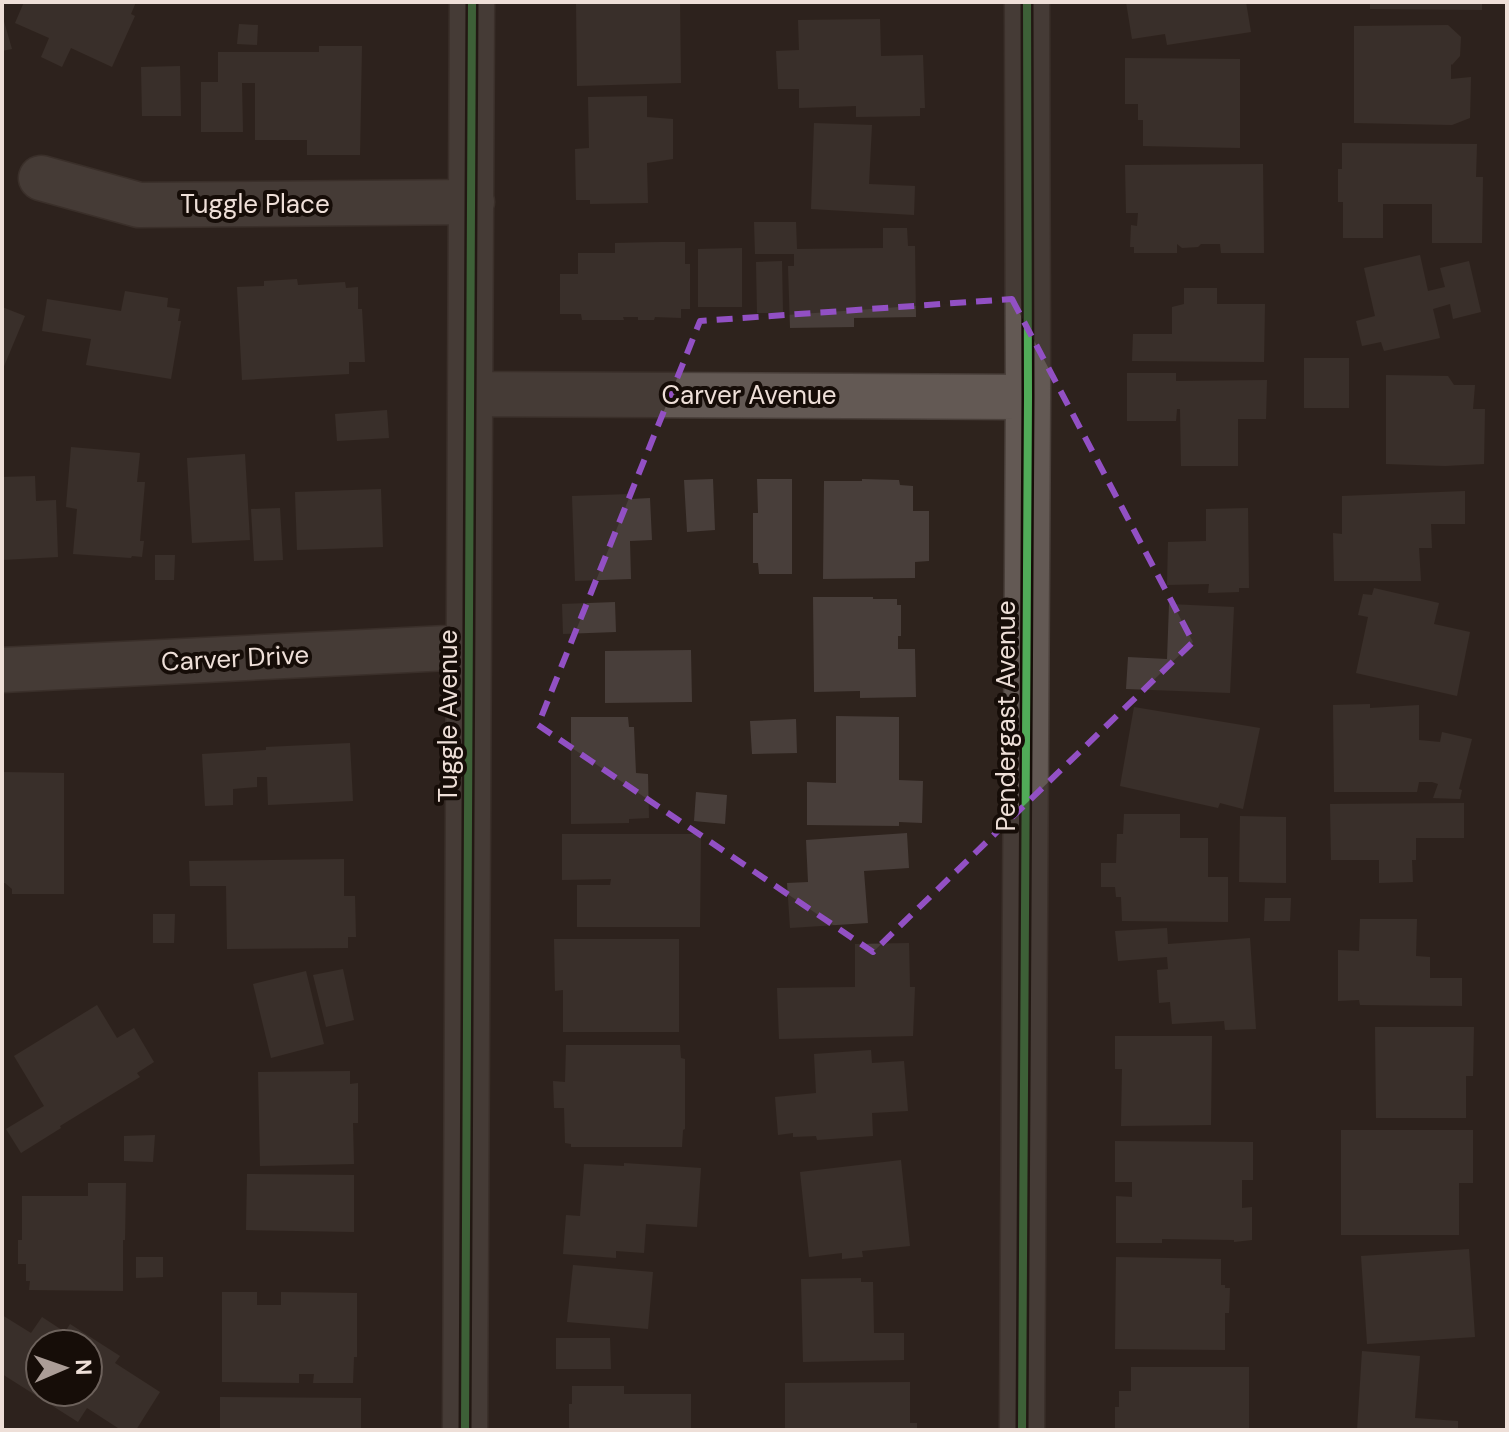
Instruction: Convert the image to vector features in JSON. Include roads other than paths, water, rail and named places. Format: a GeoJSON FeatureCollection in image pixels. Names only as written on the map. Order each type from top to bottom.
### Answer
{"type":"FeatureCollection","features":[{"type":"Feature","properties":{"kind":"street","name":"Tuggle Avenue"},"geometry":{"type":"LineString","coordinates":[[465,1430],[472,2]]}},
{"type":"Feature","properties":{"kind":"street","name":"Pendergast Avenue"},"geometry":{"type":"LineString","coordinates":[[1022,1430],[1027,2]]}},
{"type":"Feature","properties":{"kind":"street","name":"Tuggle Place"},"geometry":{"type":"LineString","coordinates":[[41,178],[139,205],[472,202]]}},
{"type":"Feature","properties":{"kind":"street","name":"Carver Avenue"},"geometry":{"type":"LineString","coordinates":[[470,394],[1028,397]]}},
{"type":"Feature","properties":{"kind":"street","name":"Carver Drive"},"geometry":{"type":"LineString","coordinates":[[2,670],[468,647]]}}]}
